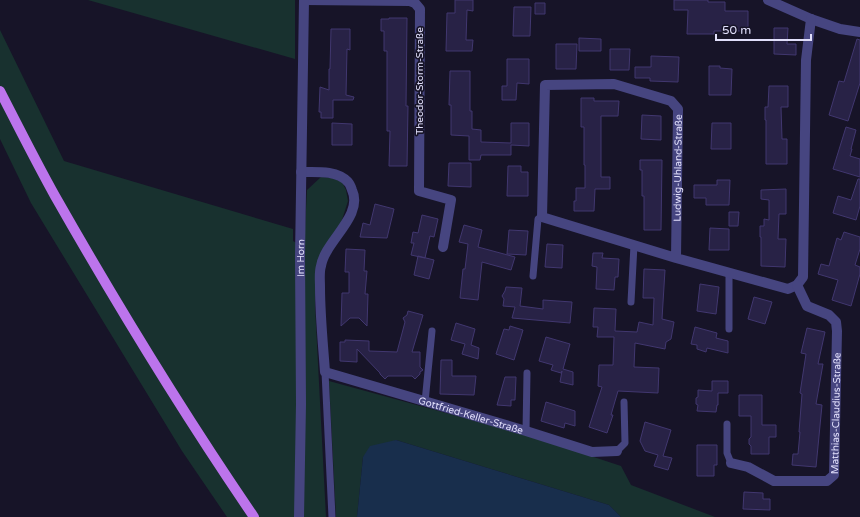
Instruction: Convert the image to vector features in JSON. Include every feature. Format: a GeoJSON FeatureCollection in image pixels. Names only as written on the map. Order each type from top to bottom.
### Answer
{"type":"FeatureCollection","features":[{"type":"Feature","properties":{"kind":"main road"},"geometry":{"type":"LineString","coordinates":[[0,91],[54,195],[118,304],[196,431],[254,517]]}},
{"type":"Feature","properties":{"kind":"street","name":"Theodor-Storm-Straße"},"geometry":{"type":"LineString","coordinates":[[304,0],[416,1],[420,9],[419,191],[451,200],[443,247]]}},
{"type":"Feature","properties":{"kind":"street","name":"Im Horn"},"geometry":{"type":"LineString","coordinates":[[299,517],[301,404],[300,257],[304,0]]}},
{"type":"Feature","properties":{"kind":"street"},"geometry":{"type":"LineString","coordinates":[[768,0],[811,19],[840,29],[860,32]]}},
{"type":"Feature","properties":{"kind":"street"},"geometry":{"type":"LineString","coordinates":[[542,217],[676,258],[788,289],[797,285],[803,277],[806,60],[811,19]]}},
{"type":"Feature","properties":{"kind":"street","name":"Ludwig-Uhland-Straße"},"geometry":{"type":"LineString","coordinates":[[542,217],[545,85],[614,84],[671,101],[678,109],[676,258]]}},
{"type":"Feature","properties":{"kind":"street"},"geometry":{"type":"LineString","coordinates":[[301,172],[327,173],[342,177],[349,182],[354,194],[353,208],[342,231],[330,244],[321,265],[320,304],[325,372]]}},
{"type":"Feature","properties":{"kind":"street","name":"Matthias-Claudius-Straße"},"geometry":{"type":"LineString","coordinates":[[731,463],[748,467],[774,481],[827,481],[834,475],[836,322],[829,315],[807,306],[797,285]]}},
{"type":"Feature","properties":{"kind":"street","name":"Gottfried-Keller-Straße"},"geometry":{"type":"LineString","coordinates":[[325,372],[592,452],[616,451]]}},
{"type":"Feature","properties":{"kind":"lane"},"geometry":{"type":"LineString","coordinates":[[533,276],[538,219],[542,217]]}},
{"type":"Feature","properties":{"kind":"lane"},"geometry":{"type":"LineString","coordinates":[[631,302],[634,245]]}},
{"type":"Feature","properties":{"kind":"lane"},"geometry":{"type":"LineString","coordinates":[[729,273],[729,329]]}},
{"type":"Feature","properties":{"kind":"lane"},"geometry":{"type":"LineString","coordinates":[[425,402],[432,331]]}},
{"type":"Feature","properties":{"kind":"lane"},"geometry":{"type":"LineString","coordinates":[[325,372],[332,517]]}},
{"type":"Feature","properties":{"kind":"lane"},"geometry":{"type":"LineString","coordinates":[[526,431],[527,373]]}},
{"type":"Feature","properties":{"kind":"lane"},"geometry":{"type":"LineString","coordinates":[[616,451],[625,443],[624,402]]}},
{"type":"Feature","properties":{"kind":"lane"},"geometry":{"type":"LineString","coordinates":[[727,424],[727,453],[731,463]]}},
{"type":"Feature","properties":{"kind":"green space"},"geometry":{"type":"Polygon","coordinates":[[[88,0],[295,0],[295,59],[88,0]]]}},
{"type":"Feature","properties":{"kind":"green space"},"geometry":{"type":"Polygon","coordinates":[[[0,30],[64,161],[293,229],[293,241],[304,247],[307,190],[321,177],[332,178],[342,182],[346,190],[348,201],[341,223],[315,278],[315,306],[326,517],[227,517],[182,451],[31,203],[0,139],[0,30]]]}},
{"type":"Feature","properties":{"kind":"green space"},"geometry":{"type":"Polygon","coordinates":[[[329,381],[530,436],[621,466],[631,485],[715,517],[621,517],[609,505],[396,440],[363,457],[357,517],[336,517],[329,381]]]}},
{"type":"Feature","properties":{"kind":"water"},"geometry":{"type":"Polygon","coordinates":[[[396,440],[609,505],[621,517],[357,517],[363,457],[370,446],[396,440]]]}},
{"type":"Feature","properties":{"kind":"building"},"geometry":{"type":"Polygon","coordinates":[[[455,0],[473,0],[473,11],[467,10],[466,40],[473,40],[472,51],[446,51],[447,13],[455,13],[455,0]]]}},
{"type":"Feature","properties":{"kind":"building"},"geometry":{"type":"Polygon","coordinates":[[[674,0],[708,0],[708,2],[725,2],[725,11],[748,11],[748,31],[714,31],[714,34],[687,34],[688,10],[674,10],[674,0]]]}},
{"type":"Feature","properties":{"kind":"building"},"geometry":{"type":"Polygon","coordinates":[[[535,3],[545,3],[545,14],[535,14],[535,3]]]}},
{"type":"Feature","properties":{"kind":"building"},"geometry":{"type":"Polygon","coordinates":[[[514,7],[531,7],[530,36],[513,36],[514,7]]]}},
{"type":"Feature","properties":{"kind":"building"},"geometry":{"type":"Polygon","coordinates":[[[407,18],[407,166],[389,166],[390,131],[387,131],[387,51],[384,51],[384,31],[381,31],[381,19],[407,18]]]}},
{"type":"Feature","properties":{"kind":"building"},"geometry":{"type":"Polygon","coordinates":[[[774,28],[788,28],[787,44],[796,44],[796,55],[774,54],[774,28]]]}},
{"type":"Feature","properties":{"kind":"building"},"geometry":{"type":"Polygon","coordinates":[[[331,29],[350,29],[350,50],[347,49],[346,95],[354,97],[353,100],[333,100],[333,118],[321,118],[321,112],[319,112],[320,87],[329,90],[331,29]]]}},
{"type":"Feature","properties":{"kind":"building"},"geometry":{"type":"Polygon","coordinates":[[[579,38],[601,39],[601,51],[579,51],[579,38]]]}},
{"type":"Feature","properties":{"kind":"building"},"geometry":{"type":"Polygon","coordinates":[[[857,39],[860,40],[860,83],[848,121],[829,115],[839,81],[844,82],[857,39]]]}},
{"type":"Feature","properties":{"kind":"building"},"geometry":{"type":"Polygon","coordinates":[[[556,44],[577,44],[576,69],[556,69],[556,44]]]}},
{"type":"Feature","properties":{"kind":"building"},"geometry":{"type":"Polygon","coordinates":[[[610,49],[630,49],[629,70],[610,70],[610,49]]]}},
{"type":"Feature","properties":{"kind":"building"},"geometry":{"type":"Polygon","coordinates":[[[651,56],[679,57],[678,82],[650,81],[650,78],[635,78],[635,67],[651,67],[651,56]]]}},
{"type":"Feature","properties":{"kind":"building"},"geometry":{"type":"Polygon","coordinates":[[[507,59],[529,59],[529,84],[517,83],[516,100],[502,100],[502,86],[507,86],[507,59]]]}},
{"type":"Feature","properties":{"kind":"building"},"geometry":{"type":"Polygon","coordinates":[[[709,66],[720,66],[720,68],[732,69],[731,95],[709,95],[709,66]]]}},
{"type":"Feature","properties":{"kind":"building"},"geometry":{"type":"Polygon","coordinates":[[[450,71],[470,71],[470,111],[472,111],[472,129],[481,130],[481,142],[511,143],[511,123],[529,123],[529,146],[511,145],[511,155],[481,155],[480,160],[469,160],[469,136],[451,135],[451,105],[449,105],[450,71]]]}},
{"type":"Feature","properties":{"kind":"building"},"geometry":{"type":"Polygon","coordinates":[[[769,86],[788,86],[788,107],[781,107],[782,139],[787,139],[787,164],[766,164],[765,107],[768,107],[769,86]]]}},
{"type":"Feature","properties":{"kind":"building"},"geometry":{"type":"Polygon","coordinates":[[[581,98],[594,98],[594,101],[619,101],[618,116],[601,116],[601,177],[610,177],[610,189],[595,189],[594,211],[574,211],[576,188],[585,188],[584,127],[581,127],[581,98]]]}},
{"type":"Feature","properties":{"kind":"building"},"geometry":{"type":"Polygon","coordinates":[[[642,115],[661,116],[661,140],[641,139],[642,115]]]}},
{"type":"Feature","properties":{"kind":"building"},"geometry":{"type":"Polygon","coordinates":[[[332,123],[352,124],[352,145],[332,145],[332,123]]]}},
{"type":"Feature","properties":{"kind":"building"},"geometry":{"type":"Polygon","coordinates":[[[712,123],[731,123],[731,149],[711,149],[712,123]]]}},
{"type":"Feature","properties":{"kind":"building"},"geometry":{"type":"Polygon","coordinates":[[[846,127],[856,130],[850,156],[860,159],[860,177],[833,169],[846,127]]]}},
{"type":"Feature","properties":{"kind":"building"},"geometry":{"type":"Polygon","coordinates":[[[640,160],[662,160],[661,230],[644,230],[644,196],[642,196],[642,170],[640,170],[640,160]]]}},
{"type":"Feature","properties":{"kind":"building"},"geometry":{"type":"Polygon","coordinates":[[[449,163],[471,163],[471,187],[448,186],[449,163]]]}},
{"type":"Feature","properties":{"kind":"building"},"geometry":{"type":"Polygon","coordinates":[[[508,166],[521,166],[521,172],[528,172],[528,196],[507,196],[508,166]]]}},
{"type":"Feature","properties":{"kind":"building"},"geometry":{"type":"Polygon","coordinates":[[[858,179],[860,179],[860,206],[856,220],[833,213],[838,196],[851,200],[858,179]]]}},
{"type":"Feature","properties":{"kind":"building"},"geometry":{"type":"Polygon","coordinates":[[[717,180],[730,180],[729,205],[706,205],[706,198],[694,198],[694,185],[717,185],[717,180]]]}},
{"type":"Feature","properties":{"kind":"building"},"geometry":{"type":"Polygon","coordinates":[[[786,189],[786,214],[779,214],[778,239],[786,239],[785,267],[761,266],[760,226],[764,226],[764,219],[769,220],[769,200],[761,199],[761,190],[786,189]]]}},
{"type":"Feature","properties":{"kind":"building"},"geometry":{"type":"Polygon","coordinates":[[[375,204],[394,209],[387,238],[360,237],[363,223],[370,225],[375,204]]]}},
{"type":"Feature","properties":{"kind":"building"},"geometry":{"type":"Polygon","coordinates":[[[729,212],[739,212],[738,226],[729,226],[729,212]]]}},
{"type":"Feature","properties":{"kind":"building"},"geometry":{"type":"Polygon","coordinates":[[[422,215],[438,219],[434,237],[430,236],[425,258],[411,255],[414,243],[411,243],[413,232],[418,233],[422,215]]]}},
{"type":"Feature","properties":{"kind":"building"},"geometry":{"type":"Polygon","coordinates":[[[464,225],[482,230],[478,247],[515,257],[511,270],[482,262],[478,300],[460,298],[463,269],[465,269],[468,244],[459,242],[464,225]]]}},
{"type":"Feature","properties":{"kind":"building"},"geometry":{"type":"Polygon","coordinates":[[[710,228],[729,229],[729,250],[709,250],[710,228]]]}},
{"type":"Feature","properties":{"kind":"building"},"geometry":{"type":"Polygon","coordinates":[[[509,230],[528,231],[526,255],[507,254],[509,230]]]}},
{"type":"Feature","properties":{"kind":"building"},"geometry":{"type":"Polygon","coordinates":[[[844,232],[860,237],[860,249],[855,265],[860,267],[860,274],[851,306],[832,300],[838,280],[818,274],[821,264],[829,266],[837,238],[841,240],[844,232]]]}},
{"type":"Feature","properties":{"kind":"building"},"geometry":{"type":"Polygon","coordinates":[[[547,244],[563,245],[562,268],[545,267],[547,244]]]}},
{"type":"Feature","properties":{"kind":"building"},"geometry":{"type":"Polygon","coordinates":[[[346,249],[365,250],[364,271],[367,271],[365,294],[368,294],[367,326],[359,318],[350,318],[341,326],[342,293],[349,293],[349,272],[345,272],[346,249]]]}},
{"type":"Feature","properties":{"kind":"building"},"geometry":{"type":"Polygon","coordinates":[[[593,253],[603,253],[602,258],[619,259],[618,277],[615,277],[614,290],[596,289],[597,267],[592,266],[593,253]]]}},
{"type":"Feature","properties":{"kind":"building"},"geometry":{"type":"Polygon","coordinates":[[[418,256],[434,260],[429,279],[414,275],[418,256]]]}},
{"type":"Feature","properties":{"kind":"building"},"geometry":{"type":"Polygon","coordinates":[[[644,269],[665,270],[662,319],[674,322],[671,339],[666,342],[665,349],[635,343],[634,367],[659,368],[658,393],[618,391],[611,415],[613,415],[607,433],[589,427],[602,387],[598,386],[599,365],[613,365],[614,337],[597,337],[598,327],[593,327],[594,308],[616,309],[615,331],[637,332],[639,322],[653,325],[654,298],[643,298],[644,269]]]}},
{"type":"Feature","properties":{"kind":"building"},"geometry":{"type":"Polygon","coordinates":[[[700,284],[719,287],[716,314],[697,311],[700,284]]]}},
{"type":"Feature","properties":{"kind":"building"},"geometry":{"type":"Polygon","coordinates":[[[506,287],[522,288],[520,306],[543,309],[543,300],[572,302],[570,323],[512,318],[515,307],[503,306],[504,299],[502,296],[506,287]]]}},
{"type":"Feature","properties":{"kind":"building"},"geometry":{"type":"Polygon","coordinates":[[[754,297],[772,302],[765,324],[748,319],[754,297]]]}},
{"type":"Feature","properties":{"kind":"building"},"geometry":{"type":"Polygon","coordinates":[[[408,311],[423,315],[412,352],[420,352],[420,367],[423,370],[415,379],[412,376],[388,376],[385,379],[357,349],[357,362],[340,361],[340,342],[345,342],[345,340],[369,341],[369,351],[397,352],[405,322],[403,318],[407,315],[408,311]]]}},
{"type":"Feature","properties":{"kind":"building"},"geometry":{"type":"Polygon","coordinates":[[[456,323],[475,329],[471,345],[479,348],[478,359],[462,354],[465,344],[451,340],[456,323]]]}},
{"type":"Feature","properties":{"kind":"building"},"geometry":{"type":"Polygon","coordinates":[[[510,326],[523,330],[514,360],[496,354],[504,329],[509,330],[510,326]]]}},
{"type":"Feature","properties":{"kind":"building"},"geometry":{"type":"Polygon","coordinates":[[[695,327],[717,333],[716,338],[728,341],[728,353],[707,348],[706,352],[697,349],[697,345],[691,344],[695,327]]]}},
{"type":"Feature","properties":{"kind":"building"},"geometry":{"type":"Polygon","coordinates":[[[807,328],[825,332],[818,364],[823,364],[816,404],[822,405],[816,467],[792,465],[793,454],[798,454],[802,394],[800,393],[806,354],[801,353],[807,328]]]}},
{"type":"Feature","properties":{"kind":"building"},"geometry":{"type":"Polygon","coordinates":[[[546,337],[570,344],[563,369],[573,372],[573,385],[560,382],[562,371],[561,373],[551,370],[553,365],[539,361],[546,337]]]}},
{"type":"Feature","properties":{"kind":"building"},"geometry":{"type":"Polygon","coordinates":[[[441,360],[452,360],[452,376],[476,376],[474,395],[440,394],[441,360]]]}},
{"type":"Feature","properties":{"kind":"building"},"geometry":{"type":"Polygon","coordinates":[[[505,377],[516,377],[515,400],[511,400],[511,406],[497,405],[505,377]]]}},
{"type":"Feature","properties":{"kind":"building"},"geometry":{"type":"Polygon","coordinates":[[[712,381],[728,381],[728,393],[718,393],[718,405],[716,412],[697,411],[698,405],[696,404],[696,398],[698,397],[698,390],[712,391],[712,381]]]}},
{"type":"Feature","properties":{"kind":"building"},"geometry":{"type":"Polygon","coordinates":[[[739,395],[762,395],[762,425],[776,425],[776,437],[769,437],[769,454],[751,454],[749,439],[751,437],[751,416],[739,416],[739,395]]]}},
{"type":"Feature","properties":{"kind":"building"},"geometry":{"type":"Polygon","coordinates":[[[546,402],[575,411],[575,426],[565,423],[564,428],[541,421],[546,402]]]}},
{"type":"Feature","properties":{"kind":"building"},"geometry":{"type":"Polygon","coordinates":[[[645,422],[671,430],[663,456],[672,458],[668,470],[654,466],[658,455],[645,451],[640,441],[645,422]]]}},
{"type":"Feature","properties":{"kind":"building"},"geometry":{"type":"Polygon","coordinates":[[[697,445],[717,445],[717,465],[714,465],[714,476],[697,476],[697,445]]]}},
{"type":"Feature","properties":{"kind":"building"},"geometry":{"type":"Polygon","coordinates":[[[744,492],[763,493],[763,499],[770,499],[770,510],[743,509],[744,492]]]}}]}
